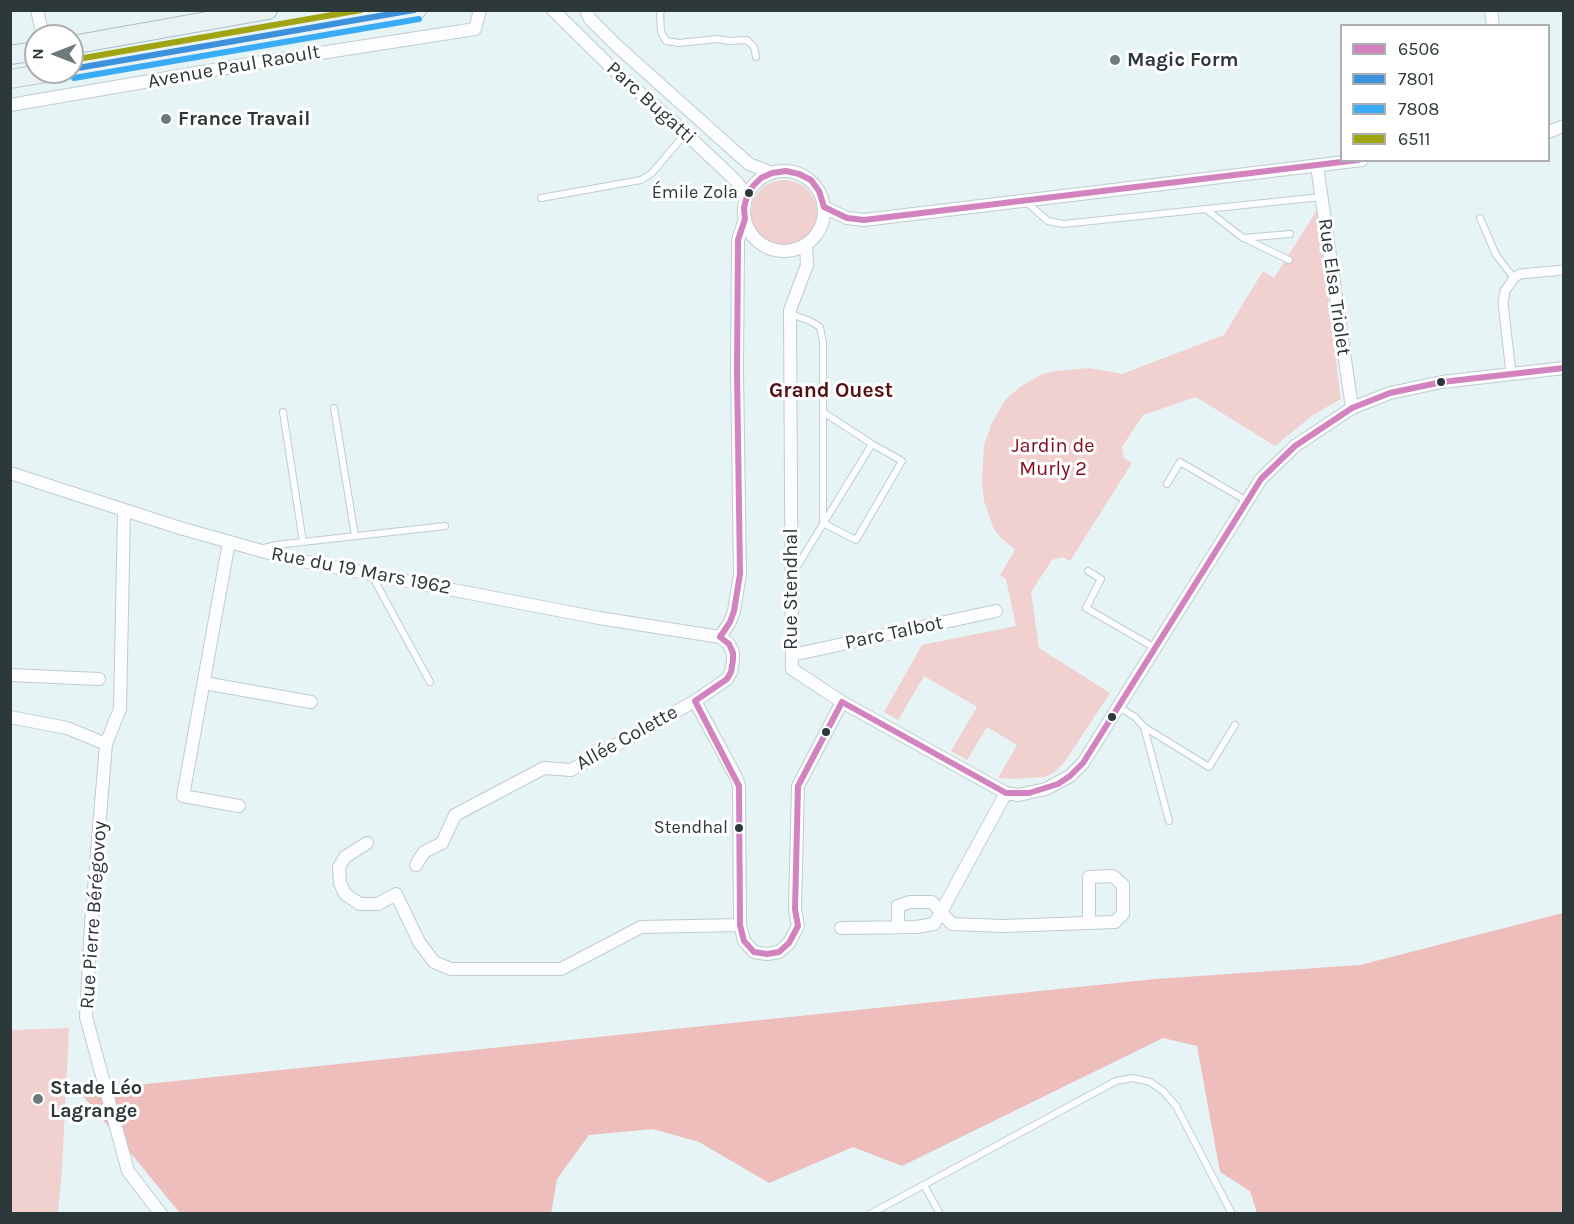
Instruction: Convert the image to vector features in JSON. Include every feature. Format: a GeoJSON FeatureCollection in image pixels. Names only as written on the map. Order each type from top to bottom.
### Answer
{"type":"FeatureCollection","features":[{"type":"Feature","properties":{"kind":"main road"},"geometry":{"type":"LineString","coordinates":[[84,43],[268,10]]}},
{"type":"Feature","properties":{"kind":"main road"},"geometry":{"type":"LineString","coordinates":[[84,67],[417,10]]}},
{"type":"Feature","properties":{"kind":"street","name":"Avenue Paul Raoult"},"geometry":{"type":"LineString","coordinates":[[10,105],[243,65],[475,29],[480,10]]}},
{"type":"Feature","properties":{"kind":"street","name":"Parc Bugatti"},"geometry":{"type":"LineString","coordinates":[[553,10],[624,79],[686,133],[736,182],[747,196]]}},
{"type":"Feature","properties":{"kind":"street","name":"Parc Bugatti"},"geometry":{"type":"LineString","coordinates":[[586,10],[590,19],[616,45],[749,164],[772,173]]}},
{"type":"Feature","properties":{"kind":"street"},"geometry":{"type":"LineString","coordinates":[[824,207],[847,218],[864,220],[1347,162]]}},
{"type":"Feature","properties":{"kind":"street","name":"Rue Elsa Triolet"},"geometry":{"type":"LineString","coordinates":[[1317,166],[1352,408]]}},
{"type":"Feature","properties":{"kind":"street"},"geometry":{"type":"LineString","coordinates":[[745,219],[749,231],[758,242],[768,249],[781,252],[794,251],[815,239],[825,217],[819,191],[811,180],[786,171],[772,173],[753,186],[747,196],[745,219],[738,240],[740,574],[734,610],[730,622],[720,637],[729,644],[733,653],[731,672],[722,684],[695,701],[739,786],[740,925],[744,941],[754,952],[767,954],[779,952],[789,943],[798,926],[795,909],[798,786],[842,702],[1006,793],[1018,795],[1046,789],[1070,776],[1083,763],[1247,501],[1262,479],[1295,446],[1352,408],[1390,393],[1426,384],[1563,368]]}},
{"type":"Feature","properties":{"kind":"street","name":"Rue Stendhal"},"geometry":{"type":"LineString","coordinates":[[806,246],[807,265],[790,310],[792,669],[842,702]]}},
{"type":"Feature","properties":{"kind":"street"},"geometry":{"type":"LineString","coordinates":[[1511,374],[1503,303],[1505,291],[1514,278],[1520,274],[1563,270]]}},
{"type":"Feature","properties":{"kind":"street","name":"Rue du 19 Mars 1962"},"geometry":{"type":"LineString","coordinates":[[10,473],[124,511],[257,550],[599,618],[720,637]]}},
{"type":"Feature","properties":{"kind":"street","name":"Rue Pierre Bérégovoy"},"geometry":{"type":"LineString","coordinates":[[124,511],[120,709],[106,744],[86,1017],[128,1171],[161,1214]]}},
{"type":"Feature","properties":{"kind":"street"},"geometry":{"type":"LineString","coordinates":[[229,542],[183,796],[239,806]]}},
{"type":"Feature","properties":{"kind":"street","name":"Parc Talbot"},"geometry":{"type":"LineString","coordinates":[[792,655],[996,611]]}},
{"type":"Feature","properties":{"kind":"street"},"geometry":{"type":"LineString","coordinates":[[10,675],[99,679]]}},
{"type":"Feature","properties":{"kind":"street"},"geometry":{"type":"LineString","coordinates":[[204,683],[311,702]]}},
{"type":"Feature","properties":{"kind":"street","name":"Allée Colette"},"geometry":{"type":"LineString","coordinates":[[416,865],[424,852],[442,843],[455,815],[544,768],[572,770],[695,701]]}},
{"type":"Feature","properties":{"kind":"street"},"geometry":{"type":"LineString","coordinates":[[10,717],[67,728],[106,744]]}},
{"type":"Feature","properties":{"kind":"street"},"geometry":{"type":"LineString","coordinates":[[841,928],[916,927],[934,924],[1006,793]]}},
{"type":"Feature","properties":{"kind":"street"},"geometry":{"type":"LineString","coordinates":[[368,843],[345,857],[339,867],[340,883],[345,894],[360,904],[378,904],[396,894],[419,942],[434,963],[451,969],[561,969],[640,927],[740,925]]}},
{"type":"Feature","properties":{"kind":"street"},"geometry":{"type":"LineString","coordinates":[[898,927],[898,906],[910,902],[932,902],[951,924],[1003,926],[1089,922]]}},
{"type":"Feature","properties":{"kind":"lane"},"geometry":{"type":"LineString","coordinates":[[662,10],[660,13],[661,32],[666,41],[679,43],[717,39],[747,40],[754,47],[756,57]]}},
{"type":"Feature","properties":{"kind":"lane"},"geometry":{"type":"LineString","coordinates":[[541,198],[641,180],[652,173],[686,133]]}},
{"type":"Feature","properties":{"kind":"lane"},"geometry":{"type":"LineString","coordinates":[[1024,200],[1048,220],[1063,224],[1322,197]]}},
{"type":"Feature","properties":{"kind":"lane"},"geometry":{"type":"LineString","coordinates":[[1206,209],[1243,238],[1289,260]]}},
{"type":"Feature","properties":{"kind":"lane"},"geometry":{"type":"LineString","coordinates":[[1480,218],[1496,255],[1514,278]]}},
{"type":"Feature","properties":{"kind":"lane"},"geometry":{"type":"LineString","coordinates":[[1243,238],[1290,234]]}},
{"type":"Feature","properties":{"kind":"lane"},"geometry":{"type":"LineString","coordinates":[[791,314],[820,327],[823,342],[823,523]]}},
{"type":"Feature","properties":{"kind":"lane"},"geometry":{"type":"LineString","coordinates":[[334,408],[355,536]]}},
{"type":"Feature","properties":{"kind":"lane"},"geometry":{"type":"LineString","coordinates":[[283,412],[303,542]]}},
{"type":"Feature","properties":{"kind":"lane"},"geometry":{"type":"LineString","coordinates":[[823,412],[902,461],[856,540],[823,523]]}},
{"type":"Feature","properties":{"kind":"lane"},"geometry":{"type":"LineString","coordinates":[[791,576],[872,444]]}},
{"type":"Feature","properties":{"kind":"lane"},"geometry":{"type":"LineString","coordinates":[[1167,484],[1180,462],[1247,501]]}},
{"type":"Feature","properties":{"kind":"lane"},"geometry":{"type":"LineString","coordinates":[[257,550],[276,545],[445,526]]}},
{"type":"Feature","properties":{"kind":"lane"},"geometry":{"type":"LineString","coordinates":[[1088,571],[1101,579],[1086,608],[1156,648]]}},
{"type":"Feature","properties":{"kind":"lane"},"geometry":{"type":"LineString","coordinates":[[371,574],[430,682]]}},
{"type":"Feature","properties":{"kind":"lane"},"geometry":{"type":"LineString","coordinates":[[1119,707],[1135,717],[1144,727],[1209,767],[1235,725]]}},
{"type":"Feature","properties":{"kind":"lane"},"geometry":{"type":"LineString","coordinates":[[1144,727],[1169,821]]}},
{"type":"Feature","properties":{"kind":"lane"},"geometry":{"type":"LineString","coordinates":[[870,1214],[1116,1081],[1133,1078],[1150,1082],[1163,1090],[1176,1106],[1232,1214]]}},
{"type":"Feature","properties":{"kind":"lane"},"geometry":{"type":"LineString","coordinates":[[924,1185],[940,1214]]}},
{"type":"Feature","properties":{"kind":"green space"},"geometry":{"type":"Polygon","coordinates":[[[777,180],[791,180],[803,185],[812,194],[817,213],[815,226],[808,237],[791,246],[777,246],[765,241],[756,232],[751,220],[751,206],[756,194],[765,185],[777,180]]]}},
{"type":"Feature","properties":{"kind":"green space","name":"Jardin de Murly 2"},"geometry":{"type":"Polygon","coordinates":[[[1317,210],[1341,399],[1313,415],[1275,446],[1196,397],[1143,415],[1122,447],[1124,458],[1132,463],[1070,561],[1062,557],[1052,560],[1031,592],[1039,648],[1110,693],[1064,763],[1045,777],[998,778],[1017,745],[987,727],[967,760],[951,751],[977,707],[924,676],[898,720],[884,712],[922,645],[1016,626],[1006,579],[1000,575],[1015,550],[1000,537],[993,527],[984,501],[982,483],[984,445],[992,423],[1005,400],[1020,387],[1042,374],[1089,368],[1122,374],[1224,335],[1263,271],[1274,278],[1317,210]]]}},
{"type":"Feature","properties":{"kind":"green space","name":"Stade Léo Lagrange"},"geometry":{"type":"Polygon","coordinates":[[[69,1028],[58,1213],[11,1213],[11,1030],[69,1028]]]}},
{"type":"Feature","properties":{"kind":"shaded area"},"geometry":{"type":"Polygon","coordinates":[[[1563,913],[1563,1213],[1257,1213],[1250,1191],[1220,1172],[1197,1046],[1163,1038],[902,1166],[853,1147],[769,1183],[699,1142],[653,1129],[589,1135],[557,1179],[551,1214],[180,1213],[79,1091],[1155,979],[1360,965],[1563,913]]]}},
{"type":"Feature","properties":{"kind":"transit line","name":"6511"},"geometry":{"type":"LineString","coordinates":[[84,58],[361,10]]}},
{"type":"Feature","properties":{"kind":"transit line","name":"7801"},"geometry":{"type":"LineString","coordinates":[[84,67],[414,10]]}},
{"type":"Feature","properties":{"kind":"transit line","name":"7808"},"geometry":{"type":"LineString","coordinates":[[84,76],[419,19]]}},
{"type":"Feature","properties":{"kind":"transit line","name":"6506"},"geometry":{"type":"LineString","coordinates":[[1342,162],[864,220],[847,218],[824,207],[819,191],[811,180],[799,174],[786,171],[772,173],[761,178],[753,186],[747,196],[744,208],[745,219],[738,240],[740,574],[734,611],[720,637],[729,644],[733,660],[727,679],[695,701],[739,786],[740,925],[744,941],[754,952],[767,954],[779,952],[789,943],[798,926],[795,909],[798,786],[842,702],[1006,793],[1029,793],[1058,784],[1083,763],[1261,479],[1295,446],[1352,408],[1390,393],[1442,382],[1564,368]]}},
{"type":"Feature","properties":{"kind":"place","name":"Magic Form"},"geometry":{"type":"Point","coordinates":[1115,60]}},
{"type":"Feature","properties":{"kind":"place","name":"France Travail"},"geometry":{"type":"Point","coordinates":[166,119]}},
{"type":"Feature","properties":{"kind":"place","name":"Émile Zola"},"geometry":{"type":"Point","coordinates":[749,193]}},
{"type":"Feature","properties":{"kind":"place","name":"Stendhal"},"geometry":{"type":"Point","coordinates":[739,828]}},
{"type":"Feature","properties":{"kind":"place","name":"Stade Léo Lagrange"},"geometry":{"type":"Point","coordinates":[38,1099]}},
{"type":"Feature","properties":{"kind":"district","name":"Grand Ouest"},"geometry":{"type":"Point","coordinates":[831,391]}}]}
